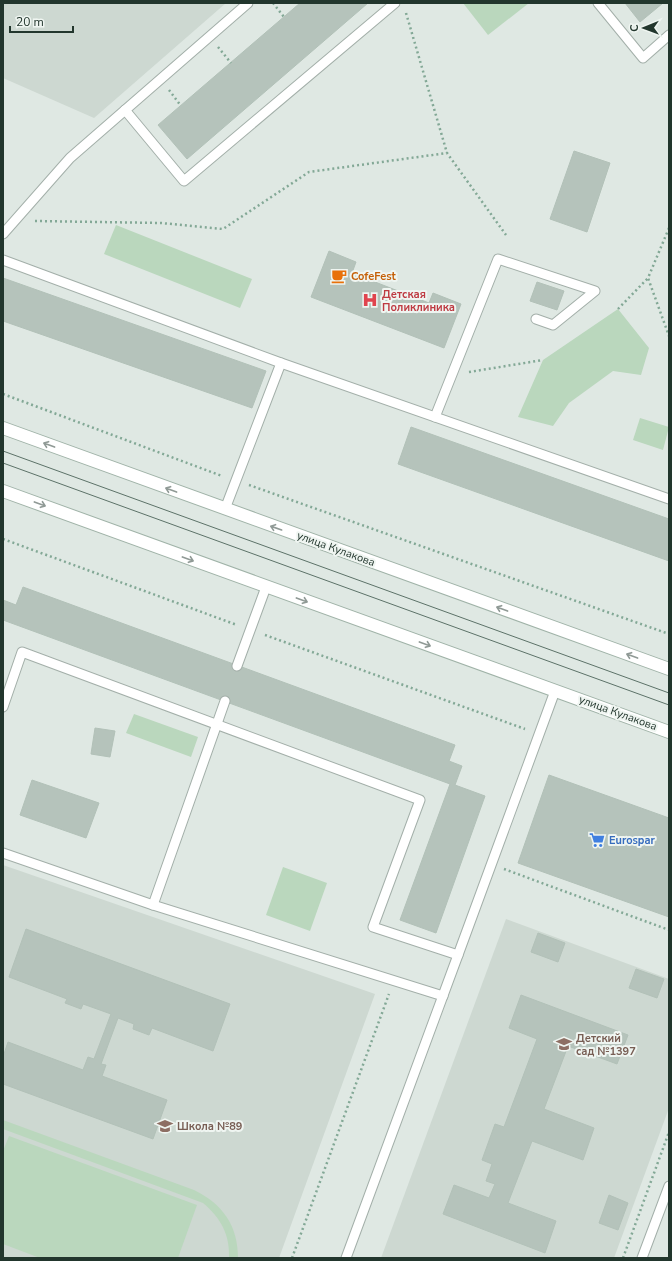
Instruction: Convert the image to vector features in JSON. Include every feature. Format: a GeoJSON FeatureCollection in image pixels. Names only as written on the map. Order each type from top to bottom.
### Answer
{"type":"FeatureCollection","features":[{"type":"Feature","properties":{"kind":"main road","name":"улица Кулакова"},"geometry":{"type":"LineString","coordinates":[[3,428],[669,669]]}},
{"type":"Feature","properties":{"kind":"main road","name":"улица Кулакова"},"geometry":{"type":"LineString","coordinates":[[3,491],[669,732]]}},
{"type":"Feature","properties":{"kind":"lane"},"geometry":{"type":"LineString","coordinates":[[3,234],[70,158],[248,3]]}},
{"type":"Feature","properties":{"kind":"lane"},"geometry":{"type":"LineString","coordinates":[[125,110],[184,181],[395,3]]}},
{"type":"Feature","properties":{"kind":"lane"},"geometry":{"type":"LineString","coordinates":[[598,3],[643,58],[669,35]]}},
{"type":"Feature","properties":{"kind":"lane"},"geometry":{"type":"LineString","coordinates":[[435,416],[498,259],[595,291],[553,325],[536,319]]}},
{"type":"Feature","properties":{"kind":"lane"},"geometry":{"type":"LineString","coordinates":[[3,260],[281,363],[669,499]]}},
{"type":"Feature","properties":{"kind":"lane"},"geometry":{"type":"LineString","coordinates":[[225,509],[281,363]]}},
{"type":"Feature","properties":{"kind":"lane"},"geometry":{"type":"LineString","coordinates":[[237,666],[266,587]]}},
{"type":"Feature","properties":{"kind":"lane"},"geometry":{"type":"LineString","coordinates":[[3,707],[22,652],[420,800],[373,927],[458,955]]}},
{"type":"Feature","properties":{"kind":"lane"},"geometry":{"type":"LineString","coordinates":[[346,1258],[555,691]]}},
{"type":"Feature","properties":{"kind":"lane"},"geometry":{"type":"LineString","coordinates":[[153,904],[225,701]]}},
{"type":"Feature","properties":{"kind":"lane"},"geometry":{"type":"LineString","coordinates":[[3,853],[153,904],[443,996]]}},
{"type":"Feature","properties":{"kind":"lane"},"geometry":{"type":"LineString","coordinates":[[642,1258],[669,1186]]}},
{"type":"Feature","properties":{"kind":"path"},"geometry":{"type":"LineString","coordinates":[[274,3],[284,17]]}},
{"type":"Feature","properties":{"kind":"path"},"geometry":{"type":"LineString","coordinates":[[405,10],[446,153],[506,235]]}},
{"type":"Feature","properties":{"kind":"path"},"geometry":{"type":"LineString","coordinates":[[15,221],[161,223],[223,229],[309,172],[446,153]]}},
{"type":"Feature","properties":{"kind":"path"},"geometry":{"type":"LineString","coordinates":[[618,309],[648,278],[669,228]]}},
{"type":"Feature","properties":{"kind":"path"},"geometry":{"type":"LineString","coordinates":[[648,278],[669,336]]}},
{"type":"Feature","properties":{"kind":"path"},"geometry":{"type":"LineString","coordinates":[[452,375],[543,360]]}},
{"type":"Feature","properties":{"kind":"path"},"geometry":{"type":"LineString","coordinates":[[3,394],[235,480],[669,634]]}},
{"type":"Feature","properties":{"kind":"path"},"geometry":{"type":"LineString","coordinates":[[3,539],[539,735]]}},
{"type":"Feature","properties":{"kind":"path"},"geometry":{"type":"LineString","coordinates":[[492,864],[669,930]]}},
{"type":"Feature","properties":{"kind":"path"},"geometry":{"type":"LineString","coordinates":[[292,1258],[394,980]]}},
{"type":"Feature","properties":{"kind":"path"},"geometry":{"type":"LineString","coordinates":[[623,1258],[669,1132]]}},
{"type":"Feature","properties":{"kind":"shaded area"},"geometry":{"type":"Polygon","coordinates":[[[3,3],[226,3],[94,118],[3,78],[3,3]]]}},
{"type":"Feature","properties":{"kind":"shaded area","name":"Школа №89"},"geometry":{"type":"Polygon","coordinates":[[[3,865],[375,994],[279,1258],[3,1258],[3,865]]]}},
{"type":"Feature","properties":{"kind":"shaded area","name":"Детский сад №1397"},"geometry":{"type":"Polygon","coordinates":[[[506,919],[669,979],[669,1108],[614,1258],[381,1258],[506,919]]]}},
{"type":"Feature","properties":{"kind":"green space"},"geometry":{"type":"Polygon","coordinates":[[[463,3],[529,3],[488,35],[463,3]]]}},
{"type":"Feature","properties":{"kind":"green space"},"geometry":{"type":"Polygon","coordinates":[[[116,225],[252,279],[240,308],[104,254],[116,225]]]}},
{"type":"Feature","properties":{"kind":"green space"},"geometry":{"type":"Polygon","coordinates":[[[618,309],[649,348],[641,375],[613,371],[569,403],[553,426],[518,417],[543,360],[618,309]]]}},
{"type":"Feature","properties":{"kind":"green space"},"geometry":{"type":"Polygon","coordinates":[[[640,418],[669,427],[663,450],[633,440],[640,418]]]}},
{"type":"Feature","properties":{"kind":"green space"},"geometry":{"type":"Polygon","coordinates":[[[134,714],[198,737],[191,757],[126,733],[134,714]]]}},
{"type":"Feature","properties":{"kind":"green space"},"geometry":{"type":"Polygon","coordinates":[[[283,867],[327,883],[310,931],[266,915],[283,867]]]}},
{"type":"Feature","properties":{"kind":"green space"},"geometry":{"type":"Polygon","coordinates":[[[3,1120],[194,1190],[213,1202],[227,1217],[235,1236],[238,1258],[229,1258],[226,1234],[215,1215],[203,1203],[3,1129],[3,1120]]]}},
{"type":"Feature","properties":{"kind":"green space"},"geometry":{"type":"Polygon","coordinates":[[[9,1136],[197,1205],[178,1258],[40,1258],[3,1244],[3,1151],[9,1136]]]}},
{"type":"Feature","properties":{"kind":"building"},"geometry":{"type":"Polygon","coordinates":[[[300,3],[368,3],[187,159],[158,125],[300,3]]]}},
{"type":"Feature","properties":{"kind":"building"},"geometry":{"type":"Polygon","coordinates":[[[625,3],[663,3],[640,22],[625,3]]]}},
{"type":"Feature","properties":{"kind":"building"},"geometry":{"type":"Polygon","coordinates":[[[574,151],[610,163],[587,232],[550,219],[574,151]]]}},
{"type":"Feature","properties":{"kind":"building","name":"Детская Поликлиника"},"geometry":{"type":"Polygon","coordinates":[[[329,251],[356,262],[352,273],[429,303],[433,293],[461,304],[444,348],[311,297],[329,251]]]}},
{"type":"Feature","properties":{"kind":"building"},"geometry":{"type":"Polygon","coordinates":[[[3,278],[266,371],[252,408],[3,321],[3,278]]]}},
{"type":"Feature","properties":{"kind":"building"},"geometry":{"type":"Polygon","coordinates":[[[537,282],[564,291],[557,310],[530,301],[537,282]]]}},
{"type":"Feature","properties":{"kind":"building"},"geometry":{"type":"Polygon","coordinates":[[[411,427],[669,519],[669,561],[398,464],[411,427]]]}},
{"type":"Feature","properties":{"kind":"building"},"geometry":{"type":"Polygon","coordinates":[[[23,587],[455,745],[449,761],[462,766],[455,785],[485,796],[436,933],[400,920],[450,784],[3,620],[3,600],[16,605],[23,587]]]}},
{"type":"Feature","properties":{"kind":"building"},"geometry":{"type":"Polygon","coordinates":[[[95,728],[115,731],[110,757],[91,754],[95,728]]]}},
{"type":"Feature","properties":{"kind":"building","name":"Eurospar"},"geometry":{"type":"Polygon","coordinates":[[[549,775],[669,818],[669,917],[518,863],[549,775]]]}},
{"type":"Feature","properties":{"kind":"building"},"geometry":{"type":"Polygon","coordinates":[[[32,780],[99,803],[86,838],[20,815],[32,780]]]}},
{"type":"Feature","properties":{"kind":"building"},"geometry":{"type":"Polygon","coordinates":[[[26,929],[230,1004],[213,1051],[152,1028],[149,1035],[133,1029],[134,1024],[118,1018],[101,1064],[106,1065],[102,1076],[167,1100],[153,1139],[3,1084],[3,1057],[8,1042],[83,1070],[88,1057],[94,1059],[111,1014],[83,1004],[81,1009],[65,1003],[67,999],[9,977],[26,929]]]}},
{"type":"Feature","properties":{"kind":"building"},"geometry":{"type":"Polygon","coordinates":[[[538,933],[565,943],[558,962],[531,952],[538,933]]]}},
{"type":"Feature","properties":{"kind":"building"},"geometry":{"type":"Polygon","coordinates":[[[636,969],[664,979],[657,998],[629,988],[636,969]]]}},
{"type":"Feature","properties":{"kind":"building"},"geometry":{"type":"Polygon","coordinates":[[[521,995],[628,1035],[617,1064],[568,1046],[544,1109],[594,1128],[583,1160],[532,1141],[508,1203],[556,1221],[545,1253],[443,1214],[454,1185],[489,1198],[495,1184],[486,1181],[492,1164],[482,1160],[495,1124],[504,1127],[537,1039],[509,1028],[521,995]]]}},
{"type":"Feature","properties":{"kind":"building"},"geometry":{"type":"Polygon","coordinates":[[[609,1195],[628,1203],[618,1230],[599,1223],[609,1195]]]}},
{"type":"Feature","properties":{"kind":"tram line"},"geometry":{"type":"LineString","coordinates":[[3,451],[669,693]]}},
{"type":"Feature","properties":{"kind":"tram line"},"geometry":{"type":"LineString","coordinates":[[3,463],[669,705]]}},
{"type":"Feature","properties":{"kind":"place","name":"CofeFest"},"geometry":{"type":"Point","coordinates":[339,276]}},
{"type":"Feature","properties":{"kind":"place","name":"Детская Поликлиника"},"geometry":{"type":"Point","coordinates":[370,300]}},
{"type":"Feature","properties":{"kind":"place","name":"Eurospar"},"geometry":{"type":"Point","coordinates":[597,840]}},
{"type":"Feature","properties":{"kind":"place","name":"Детский сад №1397"},"geometry":{"type":"Point","coordinates":[564,1044]}},
{"type":"Feature","properties":{"kind":"place","name":"Школа №89"},"geometry":{"type":"Point","coordinates":[165,1126]}}]}
